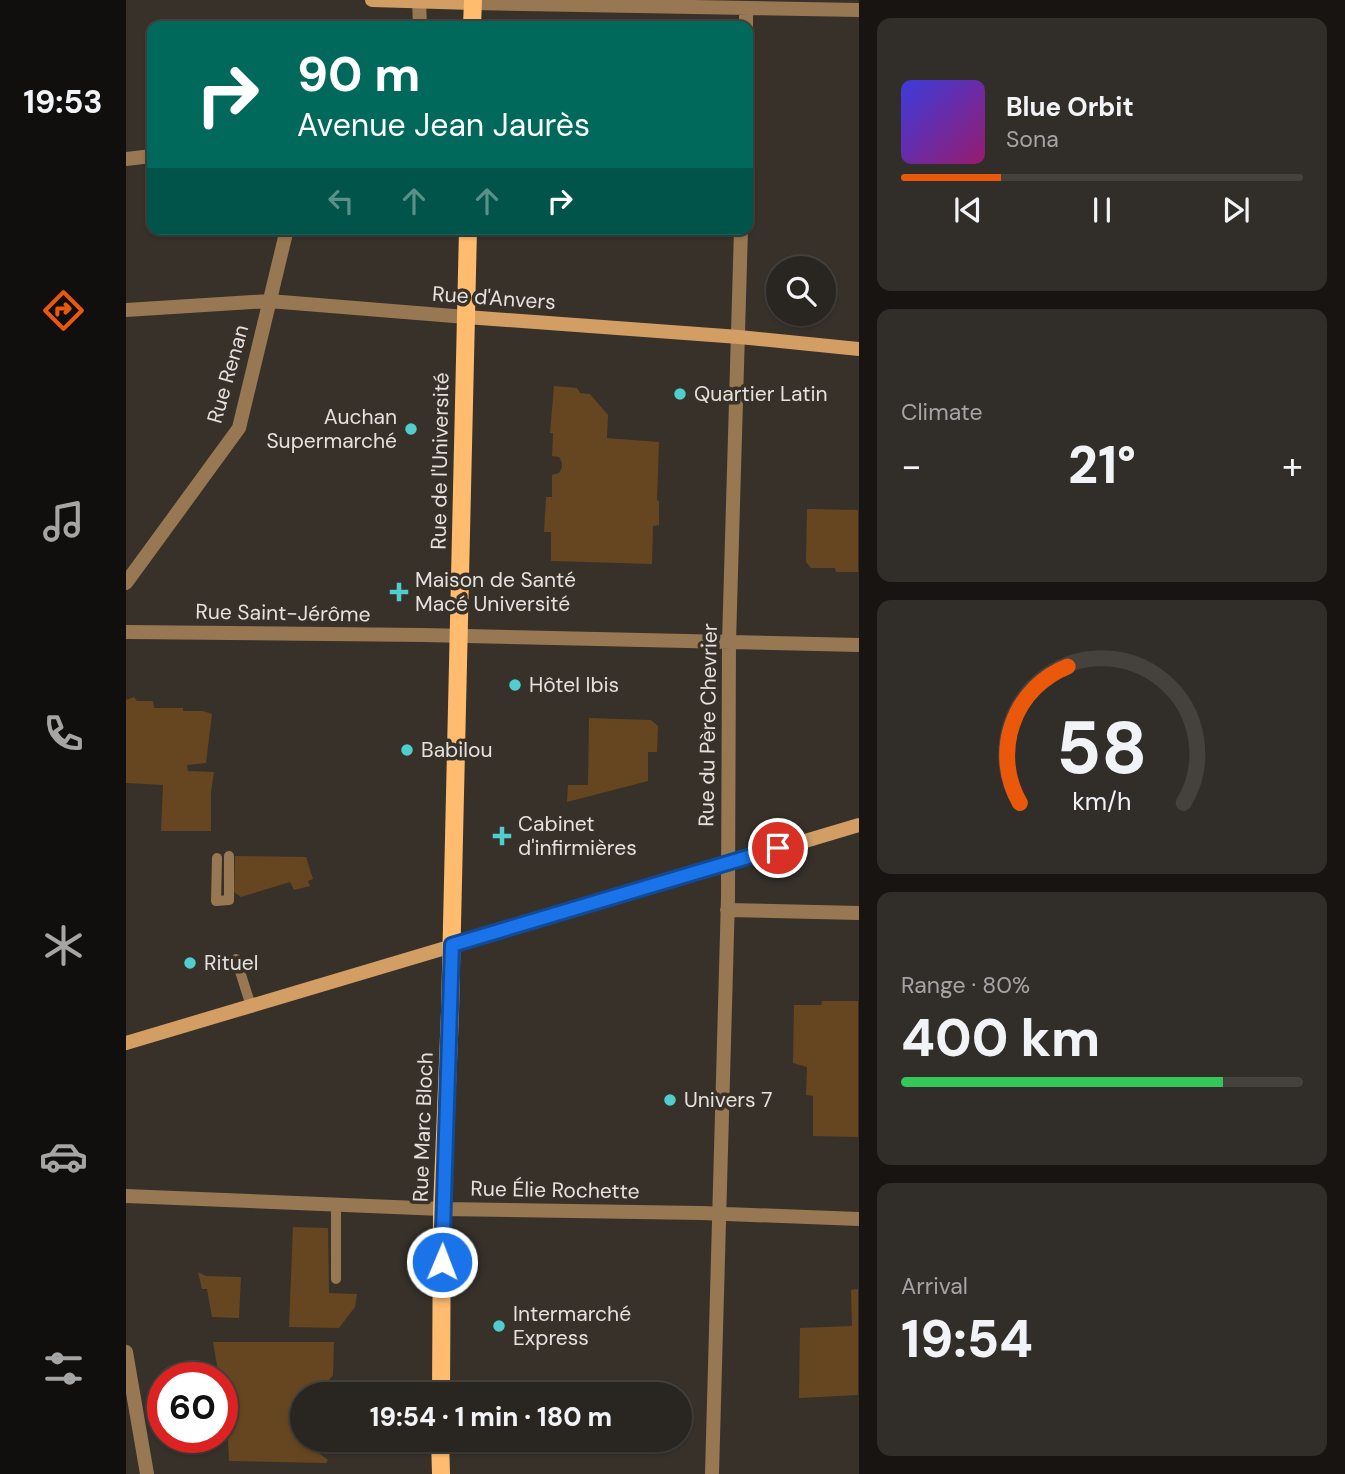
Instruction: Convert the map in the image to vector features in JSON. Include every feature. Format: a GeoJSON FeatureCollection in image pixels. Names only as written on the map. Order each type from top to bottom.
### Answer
{"type":"FeatureCollection","features":[{"type":"Feature","properties":{"kind":"main road"},"geometry":{"type":"LineString","coordinates":[[372,0],[473,1],[472,21]]}},
{"type":"Feature","properties":{"kind":"main road","name":"Rue de l'Université"},"geometry":{"type":"LineString","coordinates":[[452,945],[468,235]]}},
{"type":"Feature","properties":{"kind":"main road","name":"Rue d'Anvers"},"geometry":{"type":"LineString","coordinates":[[466,317],[739,337],[859,349]]}},
{"type":"Feature","properties":{"kind":"main road"},"geometry":{"type":"LineString","coordinates":[[126,1043],[859,825]]}},
{"type":"Feature","properties":{"kind":"main road","name":"Rue Marc Bloch"},"geometry":{"type":"LineString","coordinates":[[441,1382],[442,1209],[452,945]]}},
{"type":"Feature","properties":{"kind":"main road"},"geometry":{"type":"LineString","coordinates":[[440,1452],[441,1474]]}},
{"type":"Feature","properties":{"kind":"street"},"geometry":{"type":"LineString","coordinates":[[419,1],[420,21]]}},
{"type":"Feature","properties":{"kind":"street"},"geometry":{"type":"LineString","coordinates":[[473,1],[859,10]]}},
{"type":"Feature","properties":{"kind":"street"},"geometry":{"type":"LineString","coordinates":[[746,8],[746,21]]}},
{"type":"Feature","properties":{"kind":"street"},"geometry":{"type":"LineString","coordinates":[[126,159],[147,157]]}},
{"type":"Feature","properties":{"kind":"street","name":"Rue Renan"},"geometry":{"type":"LineString","coordinates":[[126,583],[239,428],[286,235]]}},
{"type":"Feature","properties":{"kind":"street","name":"Rue du Père Chevrier"},"geometry":{"type":"LineString","coordinates":[[712,1474],[727,910],[729,642],[741,235]]}},
{"type":"Feature","properties":{"kind":"street","name":"Rue d'Anvers"},"geometry":{"type":"LineString","coordinates":[[126,310],[269,301],[466,317]]}},
{"type":"Feature","properties":{"kind":"street","name":"Rue Saint-Jérôme"},"geometry":{"type":"LineString","coordinates":[[126,632],[859,645]]}},
{"type":"Feature","properties":{"kind":"street"},"geometry":{"type":"LineString","coordinates":[[727,910],[859,913]]}},
{"type":"Feature","properties":{"kind":"street","name":"Rue Élie Rochette"},"geometry":{"type":"LineString","coordinates":[[126,1196],[442,1209],[859,1219]]}},
{"type":"Feature","properties":{"kind":"street"},"geometry":{"type":"LineString","coordinates":[[126,1352],[147,1474]]}},
{"type":"Feature","properties":{"kind":"lane"},"geometry":{"type":"LineString","coordinates":[[220,912],[216,901],[223,857]]}},
{"type":"Feature","properties":{"kind":"lane"},"geometry":{"type":"LineString","coordinates":[[236,959],[251,1006]]}},
{"type":"Feature","properties":{"kind":"lane"},"geometry":{"type":"LineString","coordinates":[[336,1205],[336,1279]]}},
{"type":"Feature","properties":{"kind":"shaded area"},"geometry":{"type":"Polygon","coordinates":[[[554,386],[577,388],[580,393],[590,394],[608,415],[607,438],[659,442],[659,525],[653,526],[652,564],[551,561],[551,532],[544,532],[546,497],[552,497],[552,475],[559,473],[562,465],[559,457],[552,456],[553,433],[550,433],[554,386]]]}},
{"type":"Feature","properties":{"kind":"shaded area"},"geometry":{"type":"Polygon","coordinates":[[[807,509],[858,510],[858,572],[811,568],[806,562],[807,509]]]}},
{"type":"Feature","properties":{"kind":"shaded area"},"geometry":{"type":"Polygon","coordinates":[[[134,697],[137,701],[153,701],[154,708],[183,708],[183,711],[212,714],[206,763],[187,765],[188,771],[214,772],[211,831],[161,831],[163,785],[126,783],[126,700],[134,697]]]}},
{"type":"Feature","properties":{"kind":"shaded area"},"geometry":{"type":"Polygon","coordinates":[[[589,718],[651,720],[658,726],[657,752],[648,752],[648,781],[567,802],[568,785],[588,785],[589,718]]]}},
{"type":"Feature","properties":{"kind":"shaded area"},"geometry":{"type":"Polygon","coordinates":[[[235,856],[306,857],[313,879],[308,881],[310,886],[294,890],[290,882],[241,897],[234,892],[235,856]]]}},
{"type":"Feature","properties":{"kind":"shaded area"},"geometry":{"type":"Polygon","coordinates":[[[822,1001],[858,1001],[858,1137],[813,1136],[813,1096],[806,1095],[807,1067],[793,1063],[794,1005],[821,1005],[822,1001]]]}},
{"type":"Feature","properties":{"kind":"shaded area"},"geometry":{"type":"Polygon","coordinates":[[[293,1227],[328,1228],[329,1293],[357,1294],[355,1307],[339,1328],[289,1327],[293,1227]]]}},
{"type":"Feature","properties":{"kind":"shaded area"},"geometry":{"type":"Polygon","coordinates":[[[198,1272],[206,1276],[241,1277],[239,1318],[212,1317],[207,1289],[202,1289],[198,1272]]]}},
{"type":"Feature","properties":{"kind":"shaded area"},"geometry":{"type":"Polygon","coordinates":[[[858,1289],[858,1395],[799,1398],[800,1328],[852,1326],[851,1290],[858,1289]]]}},
{"type":"Feature","properties":{"kind":"shaded area"},"geometry":{"type":"Polygon","coordinates":[[[213,1342],[334,1342],[333,1375],[327,1382],[290,1382],[290,1452],[318,1452],[328,1460],[326,1463],[229,1461],[229,1453],[238,1453],[238,1362],[216,1362],[213,1342]]]}},
{"type":"Feature","properties":{"kind":"place","name":"Quartier Latin"},"geometry":{"type":"Point","coordinates":[680,394]}},
{"type":"Feature","properties":{"kind":"place","name":"Auchan Supermarché"},"geometry":{"type":"Point","coordinates":[411,429]}},
{"type":"Feature","properties":{"kind":"place","name":"Maison de Santé Macé Université"},"geometry":{"type":"Point","coordinates":[399,592]}},
{"type":"Feature","properties":{"kind":"place","name":"Hôtel Ibis"},"geometry":{"type":"Point","coordinates":[515,685]}},
{"type":"Feature","properties":{"kind":"place","name":"Babilou"},"geometry":{"type":"Point","coordinates":[407,750]}},
{"type":"Feature","properties":{"kind":"place","name":"Cabinet d'infirmières"},"geometry":{"type":"Point","coordinates":[502,836]}},
{"type":"Feature","properties":{"kind":"place","name":"Rituel"},"geometry":{"type":"Point","coordinates":[190,963]}},
{"type":"Feature","properties":{"kind":"place","name":"Univers 7"},"geometry":{"type":"Point","coordinates":[670,1100]}},
{"type":"Feature","properties":{"kind":"place","name":"Intermarché Express"},"geometry":{"type":"Point","coordinates":[499,1326]}},
{"type":"Feature","properties":{"kind":"route"},"geometry":{"type":"LineString","coordinates":[[442,1262],[452,945],[778,848]]}}]}
